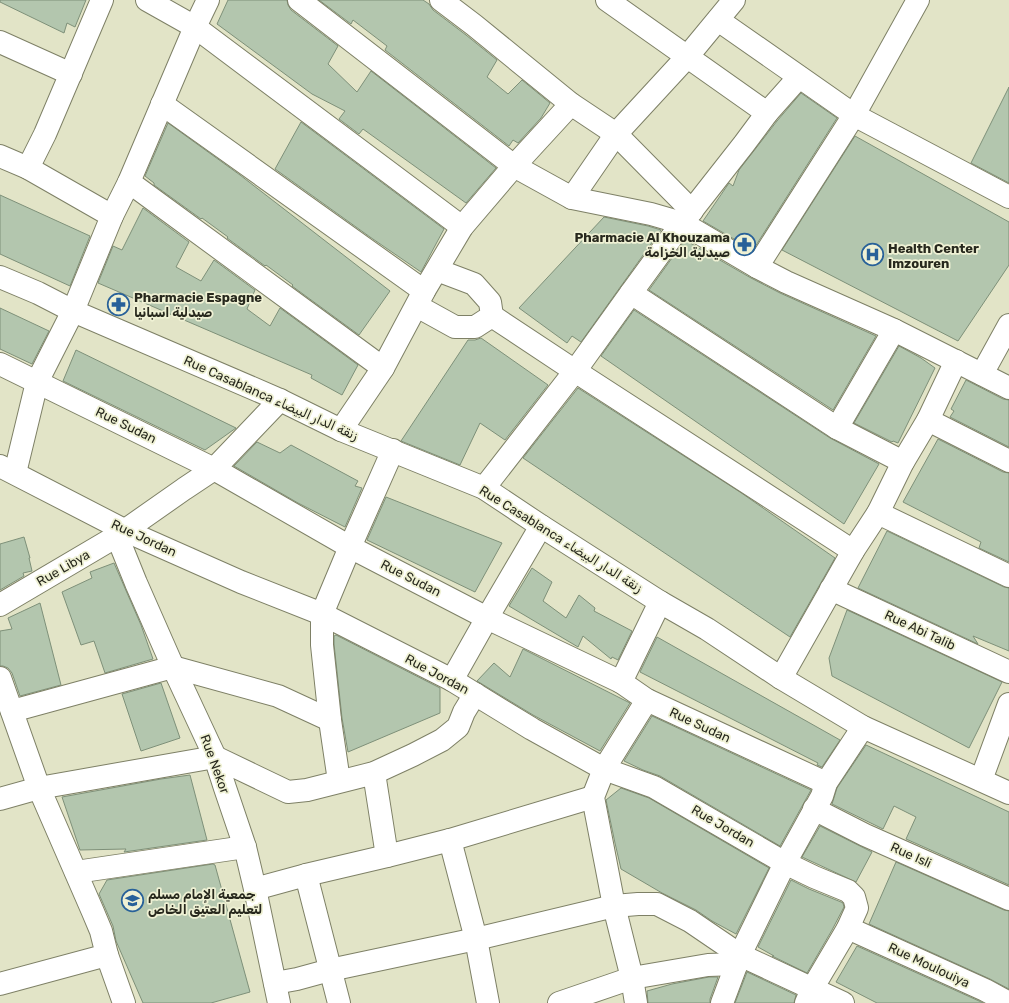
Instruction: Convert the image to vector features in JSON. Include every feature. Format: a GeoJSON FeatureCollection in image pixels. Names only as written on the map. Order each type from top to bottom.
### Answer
{"type":"FeatureCollection","features":[{"type":"Feature","properties":{"kind":"street"},"geometry":{"type":"LineString","coordinates":[[28,168],[45,134],[102,0]]}},
{"type":"Feature","properties":{"kind":"street"},"geometry":{"type":"LineString","coordinates":[[147,0],[195,27],[462,227]]}},
{"type":"Feature","properties":{"kind":"street"},"geometry":{"type":"LineString","coordinates":[[8,470],[37,382],[73,311],[112,216],[129,182],[208,0]]}},
{"type":"Feature","properties":{"kind":"street"},"geometry":{"type":"LineString","coordinates":[[299,0],[514,166],[572,198],[651,214],[687,217]]}},
{"type":"Feature","properties":{"kind":"street"},"geometry":{"type":"LineString","coordinates":[[441,0],[571,104],[616,134],[687,217],[757,267],[786,282],[894,330],[1009,388]]}},
{"type":"Feature","properties":{"kind":"street"},"geometry":{"type":"LineString","coordinates":[[607,0],[767,114]]}},
{"type":"Feature","properties":{"kind":"street"},"geometry":{"type":"LineString","coordinates":[[572,198],[616,134],[687,56],[734,0]]}},
{"type":"Feature","properties":{"kind":"street"},"geometry":{"type":"LineString","coordinates":[[757,267],[854,115],[918,0]]}},
{"type":"Feature","properties":{"kind":"street"},"geometry":{"type":"LineString","coordinates":[[718,20],[854,115],[1009,197]]}},
{"type":"Feature","properties":{"kind":"street"},"geometry":{"type":"LineString","coordinates":[[0,42],[71,74]]}},
{"type":"Feature","properties":{"kind":"street"},"geometry":{"type":"LineString","coordinates":[[484,488],[575,370],[687,217],[767,114],[799,77]]}},
{"type":"Feature","properties":{"kind":"street"},"geometry":{"type":"LineString","coordinates":[[162,104],[455,327],[475,327],[492,316]]}},
{"type":"Feature","properties":{"kind":"street"},"geometry":{"type":"LineString","coordinates":[[341,430],[383,368],[420,299],[462,227],[514,166],[571,104]]}},
{"type":"Feature","properties":{"kind":"street"},"geometry":{"type":"LineString","coordinates":[[0,156],[28,168],[112,216]]}},
{"type":"Feature","properties":{"kind":"street"},"geometry":{"type":"LineString","coordinates":[[129,182],[383,368]]}},
{"type":"Feature","properties":{"kind":"street"},"geometry":{"type":"LineString","coordinates":[[437,270],[474,284],[490,302],[492,316],[853,551]]}},
{"type":"Feature","properties":{"kind":"street","name":"Rue Casablanca زنقة الدار البيضاء"},"geometry":{"type":"LineString","coordinates":[[0,277],[73,311],[280,400],[341,430],[484,488],[660,602],[707,629],[781,678],[863,727],[1009,793]]}},
{"type":"Feature","properties":{"kind":"street"},"geometry":{"type":"LineString","coordinates":[[631,293],[837,428],[903,462]]}},
{"type":"Feature","properties":{"kind":"street"},"geometry":{"type":"LineString","coordinates":[[982,374],[1009,325]]}},
{"type":"Feature","properties":{"kind":"street"},"geometry":{"type":"LineString","coordinates":[[837,428],[894,330]]}},
{"type":"Feature","properties":{"kind":"street"},"geometry":{"type":"LineString","coordinates":[[781,678],[853,551],[878,513],[903,462],[928,420],[956,361]]}},
{"type":"Feature","properties":{"kind":"street","name":"Rue Sudan"},"geometry":{"type":"LineString","coordinates":[[0,364],[214,469],[350,547],[487,618],[621,682],[647,700],[826,783]]}},
{"type":"Feature","properties":{"kind":"street","name":"Rue Libya"},"geometry":{"type":"LineString","coordinates":[[0,605],[122,534],[214,469],[280,400]]}},
{"type":"Feature","properties":{"kind":"street"},"geometry":{"type":"LineString","coordinates":[[928,420],[1009,461]]}},
{"type":"Feature","properties":{"kind":"street"},"geometry":{"type":"LineString","coordinates":[[339,781],[330,720],[322,645],[322,614],[393,450]]}},
{"type":"Feature","properties":{"kind":"street","name":"Rue Jordan"},"geometry":{"type":"LineString","coordinates":[[8,470],[122,534],[322,614],[452,680],[532,729],[604,769],[654,787],[785,863],[848,891],[854,898],[857,908],[848,928]]}},
{"type":"Feature","properties":{"kind":"street"},"geometry":{"type":"LineString","coordinates":[[878,513],[1009,576]]}},
{"type":"Feature","properties":{"kind":"street"},"geometry":{"type":"LineString","coordinates":[[452,680],[541,526]]}},
{"type":"Feature","properties":{"kind":"street","name":"Rue Nekor"},"geometry":{"type":"LineString","coordinates":[[122,534],[136,583],[215,757],[245,847],[277,993]]}},
{"type":"Feature","properties":{"kind":"street","name":"Rue Abi Talib"},"geometry":{"type":"LineString","coordinates":[[831,589],[1009,672]]}},
{"type":"Feature","properties":{"kind":"street"},"geometry":{"type":"LineString","coordinates":[[621,682],[660,602]]}},
{"type":"Feature","properties":{"kind":"street"},"geometry":{"type":"LineString","coordinates":[[12,711],[173,667],[278,696],[330,720]]}},
{"type":"Feature","properties":{"kind":"street"},"geometry":{"type":"LineString","coordinates":[[0,678],[39,788],[101,931],[107,955],[124,1003]]}},
{"type":"Feature","properties":{"kind":"street"},"geometry":{"type":"LineString","coordinates":[[0,799],[39,788],[215,757],[288,792],[307,790],[374,772],[413,756],[442,740],[458,727],[474,694]]}},
{"type":"Feature","properties":{"kind":"street"},"geometry":{"type":"LineString","coordinates":[[636,1003],[632,978],[614,906],[593,797],[604,769],[647,700]]}},
{"type":"Feature","properties":{"kind":"street"},"geometry":{"type":"LineString","coordinates":[[981,780],[1009,704]]}},
{"type":"Feature","properties":{"kind":"street"},"geometry":{"type":"LineString","coordinates":[[722,1003],[738,959],[785,863],[822,796],[826,783],[863,727]]}},
{"type":"Feature","properties":{"kind":"street"},"geometry":{"type":"LineString","coordinates":[[374,772],[387,856]]}},
{"type":"Feature","properties":{"kind":"street"},"geometry":{"type":"LineString","coordinates":[[255,889],[450,840],[593,797]]}},
{"type":"Feature","properties":{"kind":"street","name":"Rue Isli"},"geometry":{"type":"LineString","coordinates":[[814,809],[865,834],[1009,899]]}},
{"type":"Feature","properties":{"kind":"street"},"geometry":{"type":"LineString","coordinates":[[450,840],[476,939],[488,1003]]}},
{"type":"Feature","properties":{"kind":"street"},"geometry":{"type":"LineString","coordinates":[[76,872],[245,847]]}},
{"type":"Feature","properties":{"kind":"street"},"geometry":{"type":"LineString","coordinates":[[306,875],[339,1003]]}},
{"type":"Feature","properties":{"kind":"street"},"geometry":{"type":"LineString","coordinates":[[277,993],[297,979],[330,970],[476,939],[614,906],[657,904],[690,920],[738,959],[809,996],[843,1003]]}},
{"type":"Feature","properties":{"kind":"street"},"geometry":{"type":"LineString","coordinates":[[809,996],[848,928]]}},
{"type":"Feature","properties":{"kind":"street","name":"Rue Moulouiya"},"geometry":{"type":"LineString","coordinates":[[848,928],[985,990],[1009,1003]]}},
{"type":"Feature","properties":{"kind":"street"},"geometry":{"type":"LineString","coordinates":[[0,984],[107,955]]}},
{"type":"Feature","properties":{"kind":"street"},"geometry":{"type":"LineString","coordinates":[[559,1003],[632,978],[738,959]]}},
{"type":"Feature","properties":{"kind":"building"},"geometry":{"type":"Polygon","coordinates":[[[0,0],[86,0],[75,27],[67,23],[64,33],[0,2],[0,0]]]}},
{"type":"Feature","properties":{"kind":"building"},"geometry":{"type":"Polygon","coordinates":[[[228,0],[287,0],[291,10],[338,46],[328,64],[357,92],[371,71],[496,168],[466,203],[363,129],[359,134],[339,119],[345,111],[312,94],[217,24],[228,0]]]}},
{"type":"Feature","properties":{"kind":"building"},"geometry":{"type":"Polygon","coordinates":[[[319,0],[423,0],[429,4],[433,10],[497,60],[487,77],[508,94],[522,80],[550,103],[541,118],[518,143],[513,140],[509,146],[385,50],[387,46],[353,20],[351,24],[319,0]]]}},
{"type":"Feature","properties":{"kind":"building"},"geometry":{"type":"Polygon","coordinates":[[[1009,87],[1009,183],[971,163],[1009,87]]]}},
{"type":"Feature","properties":{"kind":"building"},"geometry":{"type":"Polygon","coordinates":[[[801,93],[837,118],[753,250],[703,221],[729,183],[733,186],[739,170],[801,93]]]}},
{"type":"Feature","properties":{"kind":"building"},"geometry":{"type":"Polygon","coordinates":[[[301,122],[444,229],[421,272],[275,169],[301,122]]]}},
{"type":"Feature","properties":{"kind":"building"},"geometry":{"type":"Polygon","coordinates":[[[168,123],[240,175],[390,291],[359,335],[266,265],[265,266],[227,238],[228,237],[154,185],[154,183],[145,176],[168,123]]]}},
{"type":"Feature","properties":{"kind":"building"},"geometry":{"type":"Polygon","coordinates":[[[855,136],[1009,222],[1009,265],[958,341],[782,250],[855,136]]]}},
{"type":"Feature","properties":{"kind":"building"},"geometry":{"type":"Polygon","coordinates":[[[0,195],[90,236],[70,286],[0,254],[0,195]]]}},
{"type":"Feature","properties":{"kind":"building"},"geometry":{"type":"Polygon","coordinates":[[[143,208],[189,242],[176,267],[201,281],[214,260],[255,290],[247,309],[270,326],[280,308],[358,365],[342,395],[311,378],[312,375],[98,283],[113,246],[122,250],[143,208]]]}},
{"type":"Feature","properties":{"kind":"building"},"geometry":{"type":"Polygon","coordinates":[[[604,217],[661,230],[581,342],[572,336],[567,343],[519,308],[604,217]]]}},
{"type":"Feature","properties":{"kind":"building"},"geometry":{"type":"Polygon","coordinates":[[[685,240],[780,293],[876,336],[833,410],[649,290],[685,240]]]}},
{"type":"Feature","properties":{"kind":"building"},"geometry":{"type":"Polygon","coordinates":[[[0,308],[49,331],[32,364],[0,349],[0,308]]]}},
{"type":"Feature","properties":{"kind":"building"},"geometry":{"type":"Polygon","coordinates":[[[634,310],[830,438],[879,464],[844,524],[601,356],[634,310]]]}},
{"type":"Feature","properties":{"kind":"building"},"geometry":{"type":"Polygon","coordinates":[[[481,338],[548,385],[505,440],[480,423],[460,465],[401,441],[468,340],[481,338]]]}},
{"type":"Feature","properties":{"kind":"building"},"geometry":{"type":"Polygon","coordinates":[[[899,346],[921,358],[935,368],[898,443],[892,442],[854,423],[899,346]]]}},
{"type":"Feature","properties":{"kind":"building"},"geometry":{"type":"Polygon","coordinates":[[[76,350],[236,428],[205,450],[63,381],[76,350]]]}},
{"type":"Feature","properties":{"kind":"building"},"geometry":{"type":"Polygon","coordinates":[[[966,380],[1003,399],[1009,400],[1009,447],[950,417],[954,411],[951,409],[966,380]]]}},
{"type":"Feature","properties":{"kind":"building"},"geometry":{"type":"Polygon","coordinates":[[[578,388],[740,492],[835,558],[790,637],[523,458],[578,388]]]}},
{"type":"Feature","properties":{"kind":"building"},"geometry":{"type":"Polygon","coordinates":[[[938,439],[1003,472],[1009,473],[1009,562],[979,548],[981,542],[903,502],[938,439]]]}},
{"type":"Feature","properties":{"kind":"building"},"geometry":{"type":"Polygon","coordinates":[[[257,442],[280,453],[291,445],[358,481],[355,486],[362,488],[345,527],[298,503],[234,466],[257,442]]]}},
{"type":"Feature","properties":{"kind":"building"},"geometry":{"type":"Polygon","coordinates":[[[386,497],[502,543],[475,592],[367,540],[386,497]]]}},
{"type":"Feature","properties":{"kind":"building"},"geometry":{"type":"Polygon","coordinates":[[[887,531],[1004,587],[1009,588],[1009,651],[973,636],[978,644],[858,588],[887,531]]]}},
{"type":"Feature","properties":{"kind":"building"},"geometry":{"type":"Polygon","coordinates":[[[24,537],[32,571],[23,573],[24,576],[0,590],[0,544],[24,537]]]}},
{"type":"Feature","properties":{"kind":"building"},"geometry":{"type":"Polygon","coordinates":[[[114,563],[141,625],[153,659],[105,673],[94,641],[81,645],[62,592],[92,578],[90,572],[114,563]]]}},
{"type":"Feature","properties":{"kind":"building"},"geometry":{"type":"Polygon","coordinates":[[[532,568],[552,582],[543,601],[566,618],[579,595],[595,608],[594,611],[632,631],[618,660],[612,657],[611,659],[583,636],[578,647],[509,606],[532,568]]]}},
{"type":"Feature","properties":{"kind":"building"},"geometry":{"type":"Polygon","coordinates":[[[40,603],[61,685],[20,696],[12,673],[8,668],[0,666],[0,631],[12,629],[8,618],[40,603]]]}},
{"type":"Feature","properties":{"kind":"building"},"geometry":{"type":"Polygon","coordinates":[[[847,610],[1002,682],[969,748],[832,676],[829,658],[847,610]]]}},
{"type":"Feature","properties":{"kind":"building"},"geometry":{"type":"Polygon","coordinates":[[[336,635],[440,688],[440,713],[348,752],[342,718],[334,644],[334,636],[336,635]]]}},
{"type":"Feature","properties":{"kind":"building"},"geometry":{"type":"Polygon","coordinates":[[[657,637],[840,740],[822,767],[817,765],[818,763],[640,672],[657,637]]]}},
{"type":"Feature","properties":{"kind":"building"},"geometry":{"type":"Polygon","coordinates":[[[523,649],[630,703],[600,751],[533,715],[477,681],[494,663],[510,677],[523,649]]]}},
{"type":"Feature","properties":{"kind":"building"},"geometry":{"type":"Polygon","coordinates":[[[161,683],[180,738],[141,751],[122,694],[161,683]]]}},
{"type":"Feature","properties":{"kind":"building"},"geometry":{"type":"Polygon","coordinates":[[[652,716],[811,790],[780,846],[660,776],[624,761],[652,716]]]}},
{"type":"Feature","properties":{"kind":"building"},"geometry":{"type":"Polygon","coordinates":[[[866,745],[1009,812],[1009,885],[906,839],[916,817],[894,806],[883,829],[832,804],[837,788],[866,745]]]}},
{"type":"Feature","properties":{"kind":"building"},"geometry":{"type":"Polygon","coordinates":[[[190,775],[207,840],[124,852],[126,849],[80,850],[62,797],[190,775]]]}},
{"type":"Feature","properties":{"kind":"building"},"geometry":{"type":"Polygon","coordinates":[[[621,788],[649,798],[769,868],[736,934],[712,921],[696,910],[662,893],[621,869],[606,800],[621,788]]]}},
{"type":"Feature","properties":{"kind":"building"},"geometry":{"type":"Polygon","coordinates":[[[820,826],[872,852],[856,882],[802,857],[820,826]]]}},
{"type":"Feature","properties":{"kind":"building"},"geometry":{"type":"Polygon","coordinates":[[[896,862],[1009,911],[1009,989],[869,924],[896,862]]]}},
{"type":"Feature","properties":{"kind":"building"},"geometry":{"type":"Polygon","coordinates":[[[213,864],[215,865],[250,992],[211,1003],[143,1003],[116,941],[113,926],[99,894],[107,880],[213,864]]]}},
{"type":"Feature","properties":{"kind":"building"},"geometry":{"type":"Polygon","coordinates":[[[791,880],[843,903],[844,907],[807,973],[772,956],[774,956],[758,947],[791,880]]]}},
{"type":"Feature","properties":{"kind":"building"},"geometry":{"type":"Polygon","coordinates":[[[857,946],[983,1003],[877,1003],[836,982],[857,946]]]}},
{"type":"Feature","properties":{"kind":"building"},"geometry":{"type":"Polygon","coordinates":[[[747,972],[796,995],[794,1003],[735,1003],[747,972]]]}},
{"type":"Feature","properties":{"kind":"building"},"geometry":{"type":"Polygon","coordinates":[[[709,977],[718,977],[710,1003],[648,1003],[647,991],[672,984],[709,977]]]}},
{"type":"Feature","properties":{"kind":"place","name":"Pharmacie Al Khouzama صيدلية الخزامة"},"geometry":{"type":"Point","coordinates":[745,244]}},
{"type":"Feature","properties":{"kind":"place","name":"Health Center Imzouren"},"geometry":{"type":"Point","coordinates":[872,255]}},
{"type":"Feature","properties":{"kind":"place","name":"Pharmacie Espagne صيدلية اسبانيا"},"geometry":{"type":"Point","coordinates":[118,304]}},
{"type":"Feature","properties":{"kind":"place","name":"جمعية الإمام مسلم لتعليم العتيق الخاص"},"geometry":{"type":"Point","coordinates":[132,901]}}]}
